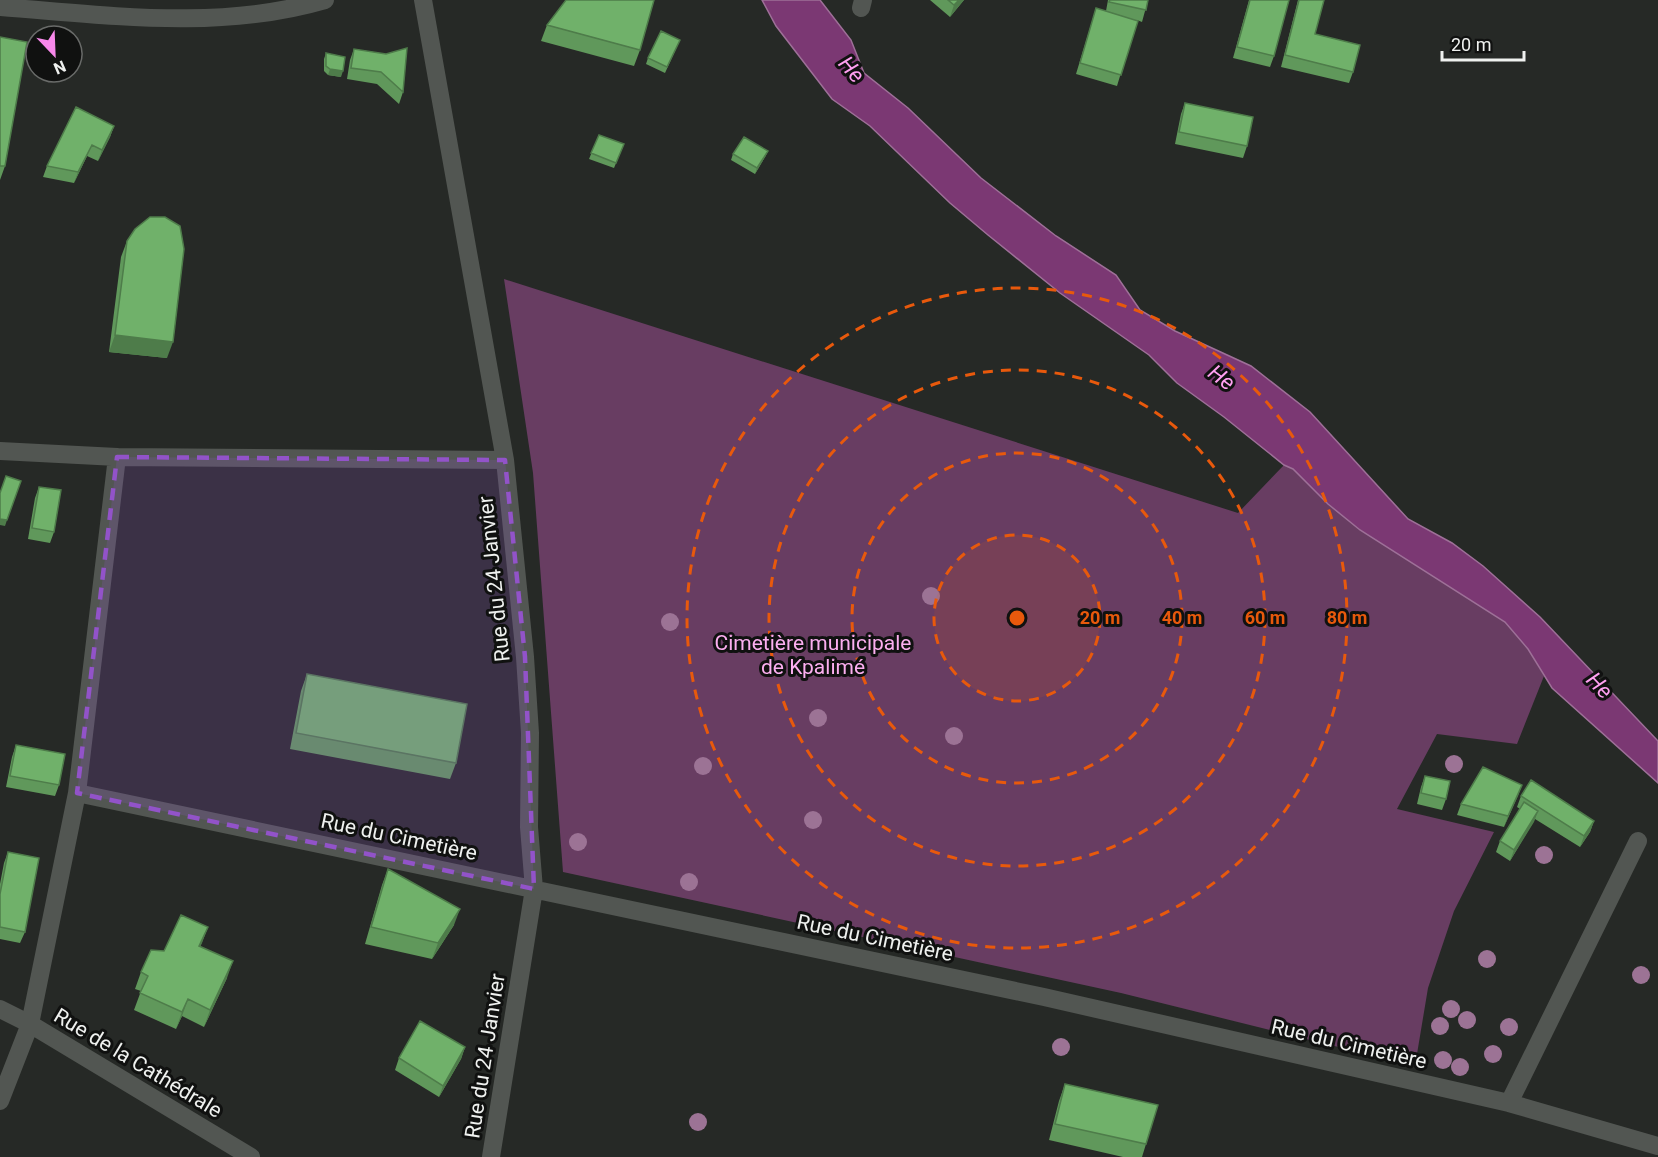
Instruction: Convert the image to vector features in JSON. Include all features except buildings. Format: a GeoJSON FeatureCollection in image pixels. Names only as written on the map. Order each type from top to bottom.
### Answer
{"type":"FeatureCollection","features":[{"type":"Feature","properties":{"kind":"street"},"geometry":{"type":"LineString","coordinates":[[0,7],[186,20],[284,12],[325,0]]}},
{"type":"Feature","properties":{"kind":"street","name":"Rue du 24 Janvier"},"geometry":{"type":"LineString","coordinates":[[423,0],[505,460],[525,657],[530,733],[529,827],[534,889],[491,1157]]}},
{"type":"Feature","properties":{"kind":"street"},"geometry":{"type":"LineString","coordinates":[[0,451],[117,457],[505,460]]}},
{"type":"Feature","properties":{"kind":"street"},"geometry":{"type":"LineString","coordinates":[[0,1101],[30,1024],[77,793],[117,457]]}},
{"type":"Feature","properties":{"kind":"street","name":"Rue du Cimetière"},"geometry":{"type":"LineString","coordinates":[[77,793],[1044,997],[1509,1103],[1658,1146]]}},
{"type":"Feature","properties":{"kind":"street"},"geometry":{"type":"LineString","coordinates":[[1509,1103],[1638,841]]}},
{"type":"Feature","properties":{"kind":"street","name":"Rue de la Cathédrale"},"geometry":{"type":"LineString","coordinates":[[0,1009],[30,1024],[251,1157]]}},
{"type":"Feature","properties":{"kind":"highlighted area"},"geometry":{"type":"Polygon","coordinates":[[[117,457],[505,460],[525,657],[534,889],[77,793],[117,457]]]}},
{"type":"Feature","properties":{"kind":"green space","name":"Cimetière municipale de Kpalimé"},"geometry":{"type":"Polygon","coordinates":[[[504,279],[1238,513],[1284,465],[1293,469],[1328,504],[1358,528],[1505,622],[1528,649],[1544,676],[1517,744],[1437,734],[1397,809],[1494,832],[1454,911],[1428,988],[1415,1066],[1121,993],[563,872],[533,473],[504,279]]]}},
{"type":"Feature","properties":{"kind":"water","name":"He"},"geometry":{"type":"Polygon","coordinates":[[[762,0],[820,0],[851,40],[864,73],[908,108],[981,178],[1056,236],[1116,275],[1140,310],[1175,331],[1251,366],[1310,412],[1408,519],[1452,543],[1483,566],[1540,617],[1658,741],[1658,783],[1552,688],[1528,649],[1505,622],[1360,530],[1328,504],[1293,469],[1284,465],[1177,383],[1149,355],[1060,293],[950,203],[870,126],[832,99],[776,26],[762,0]]]}}]}
